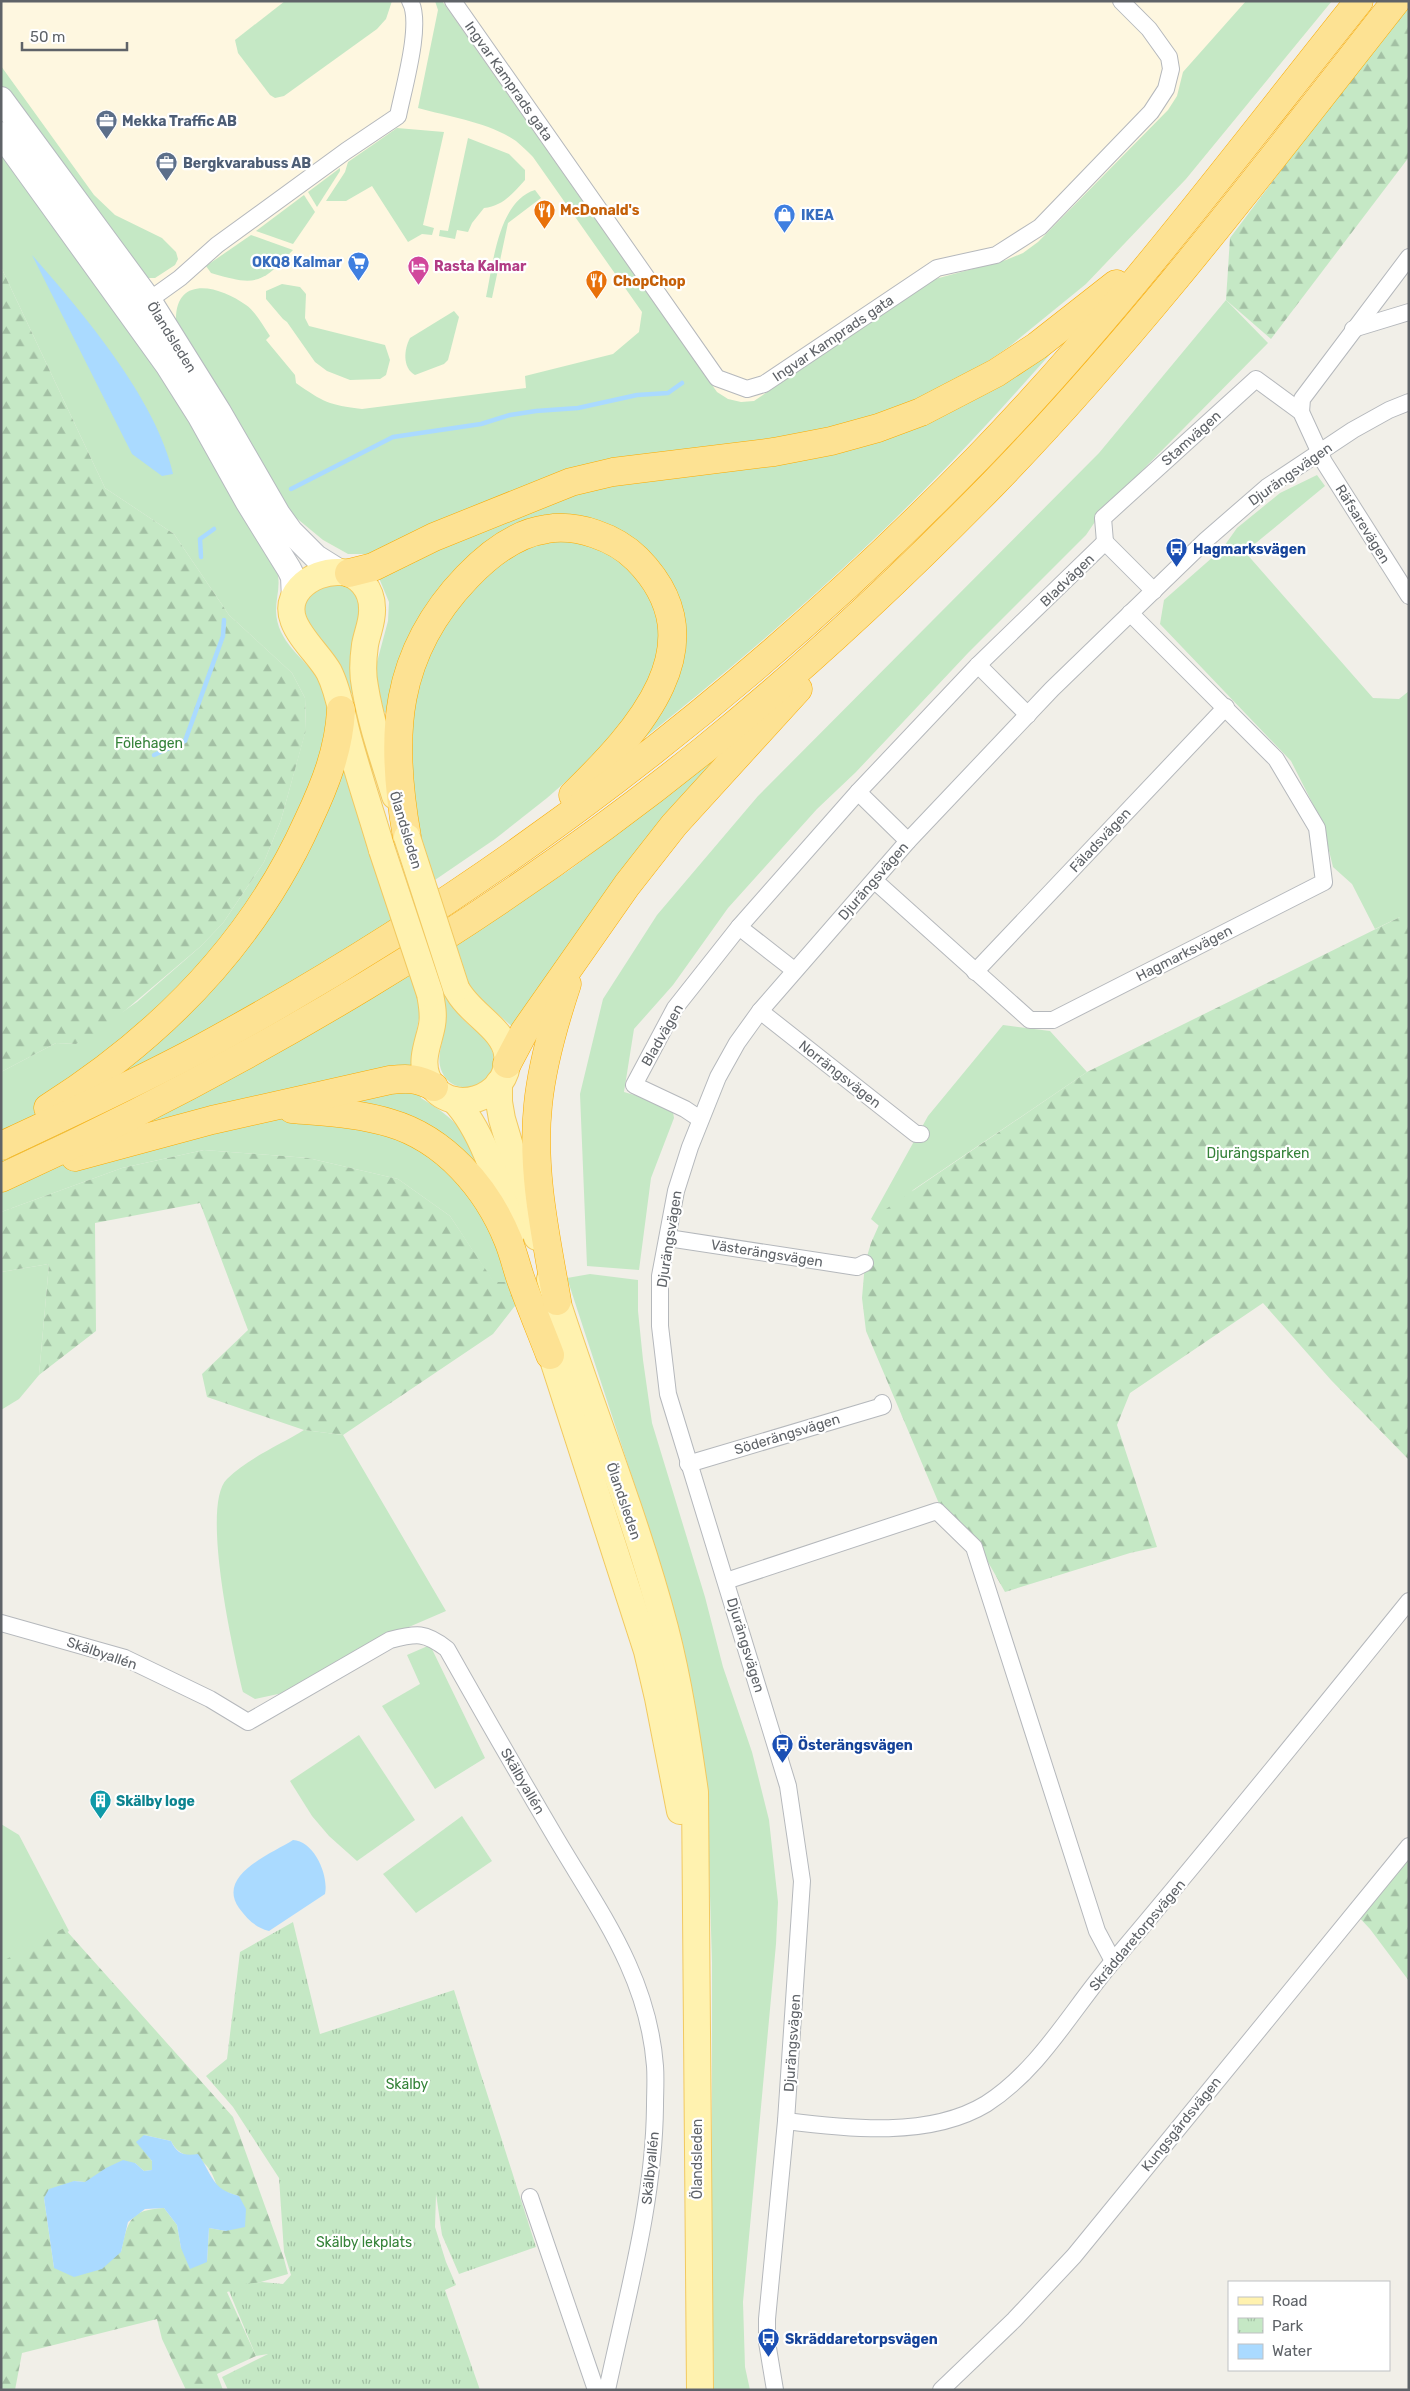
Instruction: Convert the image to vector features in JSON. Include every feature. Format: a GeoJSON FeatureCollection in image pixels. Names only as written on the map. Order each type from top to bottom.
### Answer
{"type":"FeatureCollection","features":[{"type":"Feature","properties":{"kind":"highway"},"geometry":{"type":"LineString","coordinates":[[1,1146],[82,1108],[204,1046],[371,950],[506,861],[636,766],[760,664],[880,556],[980,456],[1024,408],[1161,249],[1359,1]]}},
{"type":"Feature","properties":{"kind":"highway"},"geometry":{"type":"LineString","coordinates":[[503,1074],[524,1032],[627,885],[674,825],[901,576],[994,483],[1084,385],[1158,300],[1396,1]]}},
{"type":"Feature","properties":{"kind":"highway"},"geometry":{"type":"LineString","coordinates":[[344,572],[373,567],[434,537],[572,482],[613,472],[774,452],[831,441],[878,428],[921,412],[996,373],[1021,357],[1161,249]]}},
{"type":"Feature","properties":{"kind":"highway"},"geometry":{"type":"LineString","coordinates":[[408,837],[400,796],[398,771],[399,713],[413,660],[437,612],[479,564],[502,547],[524,535],[547,528],[570,528],[590,532],[612,541],[633,554],[652,574],[663,594],[672,629],[671,648],[666,672],[643,718],[627,739],[506,861]]}},
{"type":"Feature","properties":{"kind":"highway"},"geometry":{"type":"LineString","coordinates":[[3,1177],[214,1074],[384,973],[519,886],[613,819],[705,748],[805,663],[901,576]]}},
{"type":"Feature","properties":{"kind":"highway"},"geometry":{"type":"LineString","coordinates":[[1,1138],[76,1090],[134,1046],[193,992],[228,953],[266,900],[299,841],[330,769],[340,727],[341,710]]}},
{"type":"Feature","properties":{"kind":"highway"},"geometry":{"type":"LineString","coordinates":[[557,1301],[540,1204],[537,1157],[538,1106],[548,1049],[575,961]]}},
{"type":"Feature","properties":{"kind":"highway"},"geometry":{"type":"LineString","coordinates":[[3,1177],[212,1120],[273,1108],[390,1080],[409,1078],[422,1080],[444,1093]]}},
{"type":"Feature","properties":{"kind":"highway"},"geometry":{"type":"LineString","coordinates":[[273,1108],[367,1117],[412,1132],[441,1150],[469,1176],[486,1198],[499,1220],[509,1241],[550,1355]]}},
{"type":"Feature","properties":{"kind":"main road","name":"Ölandsleden"},"geometry":{"type":"LineString","coordinates":[[1,99],[149,300],[219,412],[278,514],[291,532],[316,557],[365,584],[370,595],[372,608],[364,656],[365,686],[375,729],[456,988],[470,1009],[500,1034],[507,1054],[503,1074],[502,1119],[557,1301],[646,1566],[665,1629],[685,1729],[695,1792],[695,1929]]}},
{"type":"Feature","properties":{"kind":"main road","name":"Ölandsleden"},"geometry":{"type":"LineString","coordinates":[[1,134],[168,366],[204,423],[262,527],[278,549],[293,577],[294,600],[292,611],[295,626],[302,638],[329,672],[382,850],[430,994],[433,1016],[426,1045],[424,1067],[428,1078],[468,1118],[491,1169],[533,1292],[550,1355],[647,1651],[687,1848],[695,1929],[698,1983],[700,2390]]}},
{"type":"Feature","properties":{"kind":"main road"},"geometry":{"type":"LineString","coordinates":[[294,600],[298,590],[314,577],[344,572]]}},
{"type":"Feature","properties":{"kind":"main road"},"geometry":{"type":"LineString","coordinates":[[444,1093],[477,1100],[493,1091],[503,1074]]}},
{"type":"Feature","properties":{"kind":"street"},"geometry":{"type":"LineString","coordinates":[[129,314],[180,278],[217,245],[346,151],[398,116],[414,44],[414,8],[410,1]]}},
{"type":"Feature","properties":{"kind":"street","name":"Ingvar Kamprads gata"},"geometry":{"type":"LineString","coordinates":[[453,1],[717,378],[747,389],[764,384],[937,268],[996,255],[1040,226],[1061,205],[1150,112],[1166,89],[1171,69],[1169,56],[1149,29],[1121,1]]}},
{"type":"Feature","properties":{"kind":"street"},"geometry":{"type":"LineString","coordinates":[[1301,412],[1302,398],[1409,257]]}},
{"type":"Feature","properties":{"kind":"street"},"geometry":{"type":"LineString","coordinates":[[1354,329],[1409,312]]}},
{"type":"Feature","properties":{"kind":"street","name":"Stamvägen"},"geometry":{"type":"LineString","coordinates":[[1105,542],[1103,518],[1256,379],[1301,412],[1320,452]]}},
{"type":"Feature","properties":{"kind":"street","name":"Djurängsvägen"},"geometry":{"type":"LineString","coordinates":[[775,2390],[767,2342],[767,2319],[786,2121],[802,1881],[788,1786],[668,1394],[660,1326],[660,1276],[676,1191],[700,1119],[718,1077],[738,1043],[760,1011],[794,970],[875,881],[908,841],[1028,715],[1206,540],[1267,487],[1353,430],[1389,410],[1409,402]]}},
{"type":"Feature","properties":{"kind":"street","name":"Räfsarevägen"},"geometry":{"type":"LineString","coordinates":[[1320,452],[1324,462],[1409,596]]}},
{"type":"Feature","properties":{"kind":"street","name":"Bladvägen"},"geometry":{"type":"LineString","coordinates":[[700,1119],[686,1109],[634,1085],[675,1008],[738,927],[858,792],[978,665],[1105,542],[1154,591]]}},
{"type":"Feature","properties":{"kind":"street","name":"Hagmarksvägen"},"geometry":{"type":"LineString","coordinates":[[875,881],[1030,1020],[1053,1020],[1324,882],[1317,828],[1276,759],[1130,613]]}},
{"type":"Feature","properties":{"kind":"street"},"geometry":{"type":"LineString","coordinates":[[978,665],[1028,715]]}},
{"type":"Feature","properties":{"kind":"street","name":"Fäladsvägen"},"geometry":{"type":"LineString","coordinates":[[975,972],[1226,707]]}},
{"type":"Feature","properties":{"kind":"street"},"geometry":{"type":"LineString","coordinates":[[858,792],[908,841]]}},
{"type":"Feature","properties":{"kind":"street"},"geometry":{"type":"LineString","coordinates":[[738,927],[794,970]]}},
{"type":"Feature","properties":{"kind":"street","name":"Norrängsvägen"},"geometry":{"type":"LineString","coordinates":[[760,1011],[916,1134],[921,1134]]}},
{"type":"Feature","properties":{"kind":"street","name":"Västerängsvägen"},"geometry":{"type":"LineString","coordinates":[[668,1238],[857,1267],[865,1263]]}},
{"type":"Feature","properties":{"kind":"street","name":"Söderängsvägen"},"geometry":{"type":"LineString","coordinates":[[688,1464],[883,1406],[882,1403]]}},
{"type":"Feature","properties":{"kind":"street"},"geometry":{"type":"LineString","coordinates":[[726,1581],[937,1511],[957,1529],[974,1547],[1098,1935],[1113,1961]]}},
{"type":"Feature","properties":{"kind":"street","name":"Skräddaretorpsvägen"},"geometry":{"type":"LineString","coordinates":[[786,2121],[894,2129],[922,2126],[956,2116],[985,2104],[1034,2063],[1113,1961],[1250,1799],[1409,1601]]}},
{"type":"Feature","properties":{"kind":"street","name":"Skälbyallén"},"geometry":{"type":"LineString","coordinates":[[1,1623],[125,1658],[210,1699],[248,1722],[390,1640],[410,1635],[432,1637],[447,1649],[518,1774],[618,1940],[639,1986],[648,2021],[655,2066],[654,2148],[645,2216],[608,2390]]}},
{"type":"Feature","properties":{"kind":"street","name":"Kungsgårdsvägen"},"geometry":{"type":"LineString","coordinates":[[941,2390],[1014,2320],[1074,2256],[1409,1846]]}},
{"type":"Feature","properties":{"kind":"street"},"geometry":{"type":"LineString","coordinates":[[530,2197],[596,2390]]}},
{"type":"Feature","properties":{"kind":"shaded area"},"geometry":{"type":"Polygon","coordinates":[[[1,1],[1332,1],[1186,179],[1086,284],[1010,346],[533,483],[420,528],[370,554],[348,554],[323,540],[185,339],[1,87],[1,1]]]}},
{"type":"Feature","properties":{"kind":"green space"},"geometry":{"type":"Polygon","coordinates":[[[285,1],[392,1],[386,19],[377,29],[284,96],[275,98],[270,95],[238,53],[235,40],[285,1]]]}},
{"type":"Feature","properties":{"kind":"green space"},"geometry":{"type":"Polygon","coordinates":[[[435,1],[442,1],[717,392],[728,399],[741,402],[754,401],[935,279],[1006,260],[1023,253],[1038,242],[1168,110],[1177,96],[1183,72],[1246,1],[1332,1],[1186,179],[1086,284],[1010,346],[959,381],[911,404],[830,430],[533,483],[420,528],[370,554],[348,554],[323,540],[294,516],[272,487],[176,321],[178,306],[183,296],[191,290],[201,288],[212,289],[235,298],[250,308],[259,319],[270,336],[266,340],[295,375],[296,383],[327,402],[362,409],[526,388],[525,376],[613,354],[639,332],[642,312],[533,157],[516,141],[505,134],[468,121],[418,108],[438,10],[435,1]]]}},
{"type":"Feature","properties":{"kind":"green space"},"geometry":{"type":"Polygon","coordinates":[[[1409,7],[1409,157],[1271,339],[1226,300],[1230,238],[1316,124],[1409,7]]]}},
{"type":"Feature","properties":{"kind":"green space"},"geometry":{"type":"Polygon","coordinates":[[[1,66],[94,195],[115,215],[162,238],[176,252],[178,259],[175,265],[155,278],[147,278],[137,273],[1,87],[1,66]]]}},
{"type":"Feature","properties":{"kind":"green space"},"geometry":{"type":"Polygon","coordinates":[[[397,128],[444,132],[423,225],[434,228],[432,235],[422,234],[408,242],[372,186],[346,201],[326,201],[345,172],[348,162],[397,128]]]}},
{"type":"Feature","properties":{"kind":"green space"},"geometry":{"type":"Polygon","coordinates":[[[468,138],[509,154],[525,170],[525,180],[502,202],[484,208],[472,223],[468,232],[457,230],[455,239],[439,236],[440,230],[448,231],[468,138]]]}},
{"type":"Feature","properties":{"kind":"green space"},"geometry":{"type":"Polygon","coordinates":[[[1,150],[158,368],[277,571],[279,582],[276,611],[277,622],[292,649],[320,680],[422,1002],[411,1061],[421,1098],[441,1111],[463,1132],[467,1139],[516,1282],[494,1283],[450,1216],[398,1179],[308,1158],[204,1150],[122,1168],[1,1212],[1,1072],[56,1043],[76,1044],[137,1002],[201,946],[223,923],[264,862],[281,820],[306,729],[305,698],[292,673],[229,615],[174,534],[105,488],[1,267],[1,150]]]}},
{"type":"Feature","properties":{"kind":"green space"},"geometry":{"type":"Polygon","coordinates":[[[340,168],[340,171],[317,207],[308,192],[340,168]]]}},
{"type":"Feature","properties":{"kind":"green space"},"geometry":{"type":"Polygon","coordinates":[[[535,190],[541,198],[508,223],[492,298],[486,297],[495,252],[505,220],[523,196],[535,190]]]}},
{"type":"Feature","properties":{"kind":"green space"},"geometry":{"type":"Polygon","coordinates":[[[304,195],[315,212],[293,244],[256,231],[304,195]]]}},
{"type":"Feature","properties":{"kind":"green space"},"geometry":{"type":"Polygon","coordinates":[[[251,235],[293,250],[273,270],[256,280],[238,280],[211,273],[206,266],[251,235]]]}},
{"type":"Feature","properties":{"kind":"green space","name":"Fölehagen"},"geometry":{"type":"Polygon","coordinates":[[[1,267],[105,488],[174,534],[229,615],[292,673],[305,698],[306,730],[281,820],[264,862],[223,923],[201,946],[102,1030],[76,1044],[56,1043],[1,1072],[1,267]]]}},
{"type":"Feature","properties":{"kind":"green space"},"geometry":{"type":"Polygon","coordinates":[[[282,284],[300,287],[306,294],[305,318],[309,326],[385,345],[390,360],[386,375],[380,379],[350,380],[327,371],[315,362],[287,322],[266,299],[266,291],[282,284]]]}},
{"type":"Feature","properties":{"kind":"green space"},"geometry":{"type":"Polygon","coordinates":[[[1226,300],[1268,343],[1103,510],[1086,535],[968,653],[856,772],[817,809],[728,908],[673,985],[634,1029],[624,1092],[672,1106],[674,1118],[651,1178],[639,1270],[587,1266],[580,1094],[603,999],[657,915],[758,796],[1099,453],[1226,300]]]}},
{"type":"Feature","properties":{"kind":"green space"},"geometry":{"type":"Polygon","coordinates":[[[454,311],[459,317],[448,360],[444,364],[415,375],[408,368],[405,358],[406,347],[410,338],[454,311]]]}},
{"type":"Feature","properties":{"kind":"green space"},"geometry":{"type":"Polygon","coordinates":[[[1068,334],[961,452],[854,558],[742,658],[628,751],[680,659],[632,539],[497,537],[389,714],[384,712],[376,679],[377,662],[388,621],[389,602],[379,578],[451,539],[606,482],[781,460],[1068,334]]]}},
{"type":"Feature","properties":{"kind":"green space"},"geometry":{"type":"Polygon","coordinates":[[[1317,475],[1325,486],[1245,552],[1373,698],[1399,699],[1409,691],[1409,917],[1400,917],[1375,929],[1352,884],[1333,867],[1322,822],[1291,761],[1160,624],[1164,600],[1222,549],[1237,528],[1280,493],[1317,475]]]}},
{"type":"Feature","properties":{"kind":"green space"},"geometry":{"type":"Polygon","coordinates":[[[566,539],[608,549],[642,577],[660,618],[658,664],[635,711],[587,763],[547,798],[495,839],[432,882],[414,816],[408,719],[432,641],[485,572],[528,545],[566,539]]]}},
{"type":"Feature","properties":{"kind":"green space"},"geometry":{"type":"Polygon","coordinates":[[[343,583],[356,594],[360,603],[357,692],[349,694],[336,660],[314,633],[304,610],[306,599],[313,589],[343,583]]]}},
{"type":"Feature","properties":{"kind":"green space"},"geometry":{"type":"Polygon","coordinates":[[[749,730],[515,1029],[475,994],[467,982],[454,947],[571,869],[685,782],[749,730]]]}},
{"type":"Feature","properties":{"kind":"green space","name":"Djurängsparken"},"geometry":{"type":"Polygon","coordinates":[[[1400,917],[1409,917],[1409,1460],[1331,1380],[1263,1303],[1130,1393],[1117,1425],[1157,1547],[1130,1553],[1005,1592],[979,1546],[943,1513],[866,1331],[862,1298],[865,1263],[871,1243],[886,1209],[1087,1072],[1400,917]]]}},
{"type":"Feature","properties":{"kind":"green space"},"geometry":{"type":"Polygon","coordinates":[[[448,989],[459,1014],[484,1038],[493,1054],[493,1065],[490,1074],[475,1086],[456,1086],[448,1081],[440,1066],[439,1060],[444,1027],[440,992],[448,989]]]}},
{"type":"Feature","properties":{"kind":"green space"},"geometry":{"type":"Polygon","coordinates":[[[1003,1025],[1050,1031],[1087,1072],[913,1190],[885,1231],[871,1219],[928,1116],[1003,1025]]]}},
{"type":"Feature","properties":{"kind":"green space"},"geometry":{"type":"Polygon","coordinates":[[[204,1150],[308,1158],[398,1179],[450,1216],[494,1282],[516,1282],[522,1297],[493,1334],[343,1435],[304,1430],[207,1397],[202,1374],[248,1330],[200,1203],[95,1223],[96,1331],[39,1375],[49,1264],[1,1272],[1,1212],[122,1168],[204,1150]]]}},
{"type":"Feature","properties":{"kind":"green space"},"geometry":{"type":"Polygon","coordinates":[[[49,1264],[39,1375],[19,1399],[1,1410],[1,1272],[49,1264]]]}},
{"type":"Feature","properties":{"kind":"green space"},"geometry":{"type":"Polygon","coordinates":[[[590,1274],[638,1280],[638,1311],[652,1423],[705,1597],[723,1667],[752,1752],[769,1820],[778,1902],[776,1944],[743,2302],[745,2367],[750,2390],[714,2390],[712,2306],[712,1963],[708,1829],[647,1523],[567,1278],[590,1274]]]}},
{"type":"Feature","properties":{"kind":"green space"},"geometry":{"type":"Polygon","coordinates":[[[304,1430],[343,1435],[446,1611],[374,1642],[292,1691],[255,1699],[243,1692],[227,1615],[218,1548],[217,1518],[220,1494],[227,1479],[235,1471],[304,1430]]]}},
{"type":"Feature","properties":{"kind":"green space"},"geometry":{"type":"Polygon","coordinates":[[[430,1645],[485,1758],[435,1789],[382,1706],[420,1684],[407,1655],[430,1645]]]}},
{"type":"Feature","properties":{"kind":"green space"},"geometry":{"type":"Polygon","coordinates":[[[359,1735],[415,1820],[357,1861],[329,1836],[312,1816],[290,1781],[359,1735]]]}},
{"type":"Feature","properties":{"kind":"green space"},"geometry":{"type":"Polygon","coordinates":[[[462,1816],[492,1861],[416,1913],[383,1874],[462,1816]]]}},
{"type":"Feature","properties":{"kind":"green space"},"geometry":{"type":"Polygon","coordinates":[[[1,1824],[19,1835],[69,1931],[1,1970],[1,1824]]]}},
{"type":"Feature","properties":{"kind":"green space"},"geometry":{"type":"Polygon","coordinates":[[[1409,1846],[1409,1981],[1370,1929],[1354,1912],[1409,1846]]]}},
{"type":"Feature","properties":{"kind":"green space"},"geometry":{"type":"Polygon","coordinates":[[[293,1922],[320,2034],[454,1990],[536,2247],[459,2274],[442,2235],[436,2194],[435,2227],[446,2262],[456,2285],[445,2290],[480,2390],[228,2390],[222,2377],[268,2354],[256,2356],[227,2286],[262,2282],[283,2284],[291,2275],[284,2252],[279,2178],[233,2107],[206,2076],[227,2059],[240,1952],[293,1922]]]}},
{"type":"Feature","properties":{"kind":"green space"},"geometry":{"type":"Polygon","coordinates":[[[64,1928],[233,2117],[288,2274],[227,2292],[256,2356],[217,2374],[223,2390],[186,2390],[162,2339],[157,2319],[22,2353],[15,2390],[1,2390],[1,1962],[64,1928]],[[144,2135],[143,2149],[152,2161],[152,2170],[144,2171],[135,2163],[85,2182],[74,2181],[44,2198],[54,2268],[121,2252],[128,2225],[132,2219],[144,2211],[164,2208],[177,2225],[181,2248],[207,2262],[209,2228],[226,2231],[239,2196],[219,2187],[206,2165],[198,2159],[179,2151],[171,2141],[144,2135]]]}},
{"type":"Feature","properties":{"kind":"water"},"geometry":{"type":"Polygon","coordinates":[[[32,255],[95,330],[134,387],[151,416],[164,445],[173,474],[162,476],[132,454],[32,255]]]}},
{"type":"Feature","properties":{"kind":"water"},"geometry":{"type":"Polygon","coordinates":[[[293,1840],[307,1846],[318,1860],[325,1878],[325,1894],[269,1931],[252,1922],[239,1908],[234,1896],[235,1885],[240,1876],[249,1867],[293,1840]]]}},
{"type":"Feature","properties":{"kind":"water"},"geometry":{"type":"Polygon","coordinates":[[[144,2135],[171,2141],[176,2149],[182,2153],[189,2155],[198,2154],[218,2185],[230,2193],[239,2196],[246,2209],[245,2227],[226,2231],[209,2228],[207,2262],[190,2269],[181,2248],[177,2225],[164,2208],[145,2209],[128,2222],[121,2252],[102,2269],[74,2277],[54,2268],[44,2198],[49,2189],[74,2181],[85,2182],[106,2168],[123,2160],[135,2163],[144,2171],[152,2170],[152,2161],[136,2142],[144,2135]]]}},
{"type":"Feature","properties":{"kind":"waterway"},"geometry":{"type":"LineString","coordinates":[[291,489],[393,437],[481,424],[510,415],[578,408],[637,395],[668,393],[682,383]]}},
{"type":"Feature","properties":{"kind":"waterway"},"geometry":{"type":"LineString","coordinates":[[201,557],[200,539],[214,529]]}},
{"type":"Feature","properties":{"kind":"waterway"},"geometry":{"type":"LineString","coordinates":[[154,755],[185,741],[223,636],[224,620]]}},
{"type":"Feature","properties":{"kind":"place","name":"Mekka Traffic AB"},"geometry":{"type":"Point","coordinates":[106,140]}},
{"type":"Feature","properties":{"kind":"place","name":"Bergkvarabuss AB"},"geometry":{"type":"Point","coordinates":[167,182]}},
{"type":"Feature","properties":{"kind":"place","name":"McDonald's"},"geometry":{"type":"Point","coordinates":[544,229]}},
{"type":"Feature","properties":{"kind":"place","name":"IKEA"},"geometry":{"type":"Point","coordinates":[785,234]}},
{"type":"Feature","properties":{"kind":"place","name":"OKQ8 Kalmar"},"geometry":{"type":"Point","coordinates":[358,281]}},
{"type":"Feature","properties":{"kind":"place","name":"Rasta Kalmar"},"geometry":{"type":"Point","coordinates":[418,285]}},
{"type":"Feature","properties":{"kind":"place","name":"ChopChop"},"geometry":{"type":"Point","coordinates":[597,300]}},
{"type":"Feature","properties":{"kind":"place","name":"Hagmarksvägen"},"geometry":{"type":"Point","coordinates":[1177,568]}},
{"type":"Feature","properties":{"kind":"place","name":"Österängsvägen"},"geometry":{"type":"Point","coordinates":[782,1764]}},
{"type":"Feature","properties":{"kind":"place","name":"Skälby loge"},"geometry":{"type":"Point","coordinates":[100,1820]}},
{"type":"Feature","properties":{"kind":"place","name":"Skräddaretorpsvägen"},"geometry":{"type":"Point","coordinates":[769,2358]}},
{"type":"Feature","properties":{"kind":"park label","name":"Skälby"},"geometry":{"type":"Point","coordinates":[407,2084]}},
{"type":"Feature","properties":{"kind":"park label","name":"Skälby lekplats"},"geometry":{"type":"Point","coordinates":[364,2242]}}]}
